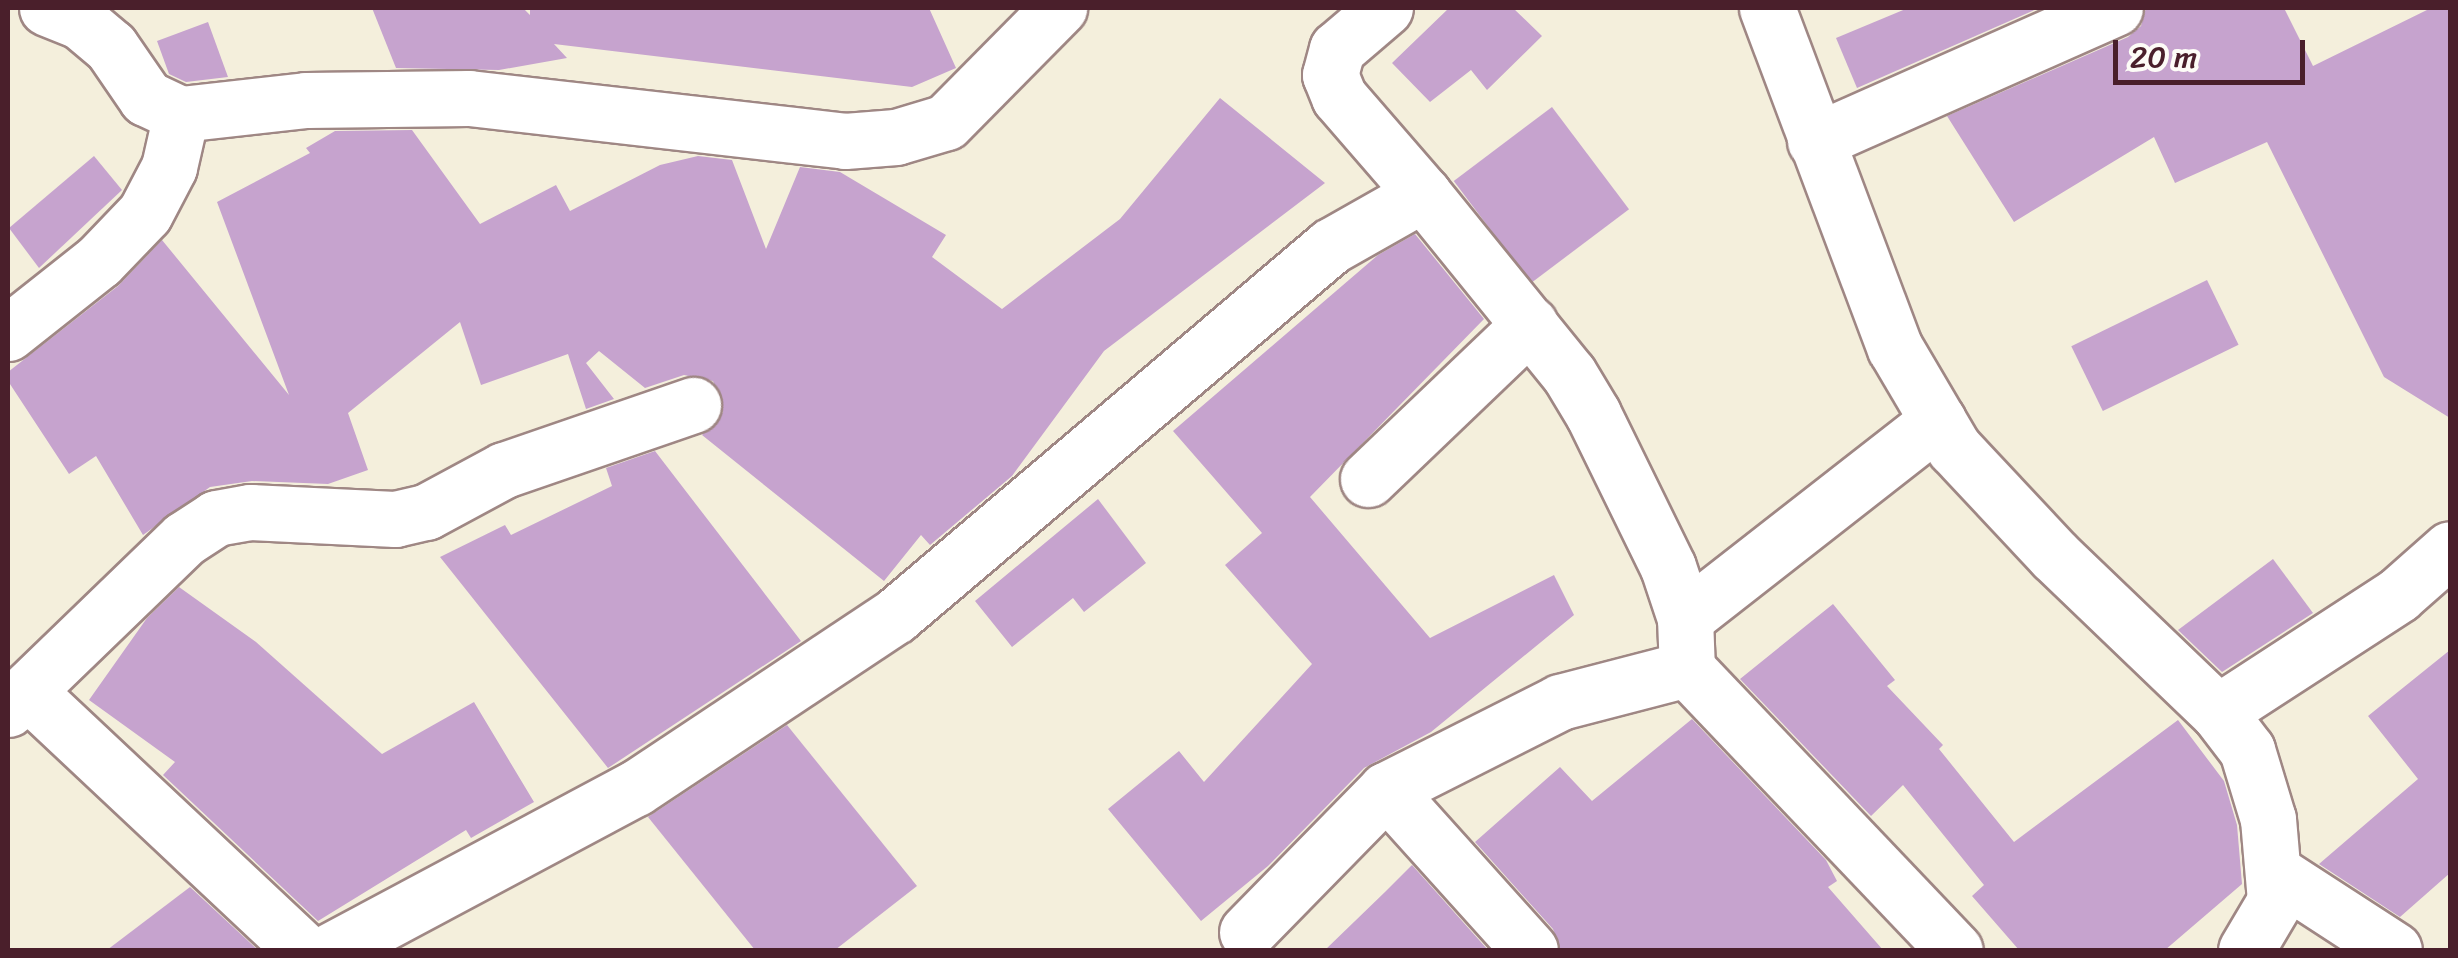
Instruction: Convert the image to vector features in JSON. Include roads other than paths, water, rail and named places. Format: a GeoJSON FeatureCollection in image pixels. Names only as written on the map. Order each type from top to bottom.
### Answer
{"type":"FeatureCollection","features":[{"type":"Feature","properties":{"kind":"street"},"geometry":{"type":"LineString","coordinates":[[47,8],[80,20],[111,47],[146,98],[181,114],[306,100],[470,98],[845,141],[896,137],[946,122],[1059,8]]}},
{"type":"Feature","properties":{"kind":"street"},"geometry":{"type":"LineString","coordinates":[[1384,8],[1338,49],[1330,74],[1339,97],[1570,374],[1629,479],[1686,644],[1954,950]]}},
{"type":"Feature","properties":{"kind":"street"},"geometry":{"type":"LineString","coordinates":[[1767,8],[1895,348],[1954,448],[2054,556],[2218,712],[2247,750],[2268,818],[2275,902],[2246,950]]}},
{"type":"Feature","properties":{"kind":"street"},"geometry":{"type":"LineString","coordinates":[[1815,141],[2115,8]]}},
{"type":"Feature","properties":{"kind":"street"},"geometry":{"type":"LineString","coordinates":[[8,333],[99,260],[145,212],[169,167],[181,114]]}},
{"type":"Feature","properties":{"kind":"street"},"geometry":{"type":"LineString","coordinates":[[332,950],[636,788],[896,616],[1331,246],[1423,194]]}},
{"type":"Feature","properties":{"kind":"street"},"geometry":{"type":"LineString","coordinates":[[1368,479],[1530,324]]}},
{"type":"Feature","properties":{"kind":"street"},"geometry":{"type":"LineString","coordinates":[[303,950],[18,700],[184,539],[216,518],[250,512],[395,520],[426,512],[504,470],[693,405]]}},
{"type":"Feature","properties":{"kind":"street"},"geometry":{"type":"LineString","coordinates":[[1247,932],[1386,790],[1686,644],[1938,420]]}},
{"type":"Feature","properties":{"kind":"street"},"geometry":{"type":"LineString","coordinates":[[2218,712],[2398,595],[2450,549]]}},
{"type":"Feature","properties":{"kind":"street"},"geometry":{"type":"LineString","coordinates":[[1386,790],[1530,950]]}},
{"type":"Feature","properties":{"kind":"street"},"geometry":{"type":"LineString","coordinates":[[2274,872],[2394,950]]}}]}
